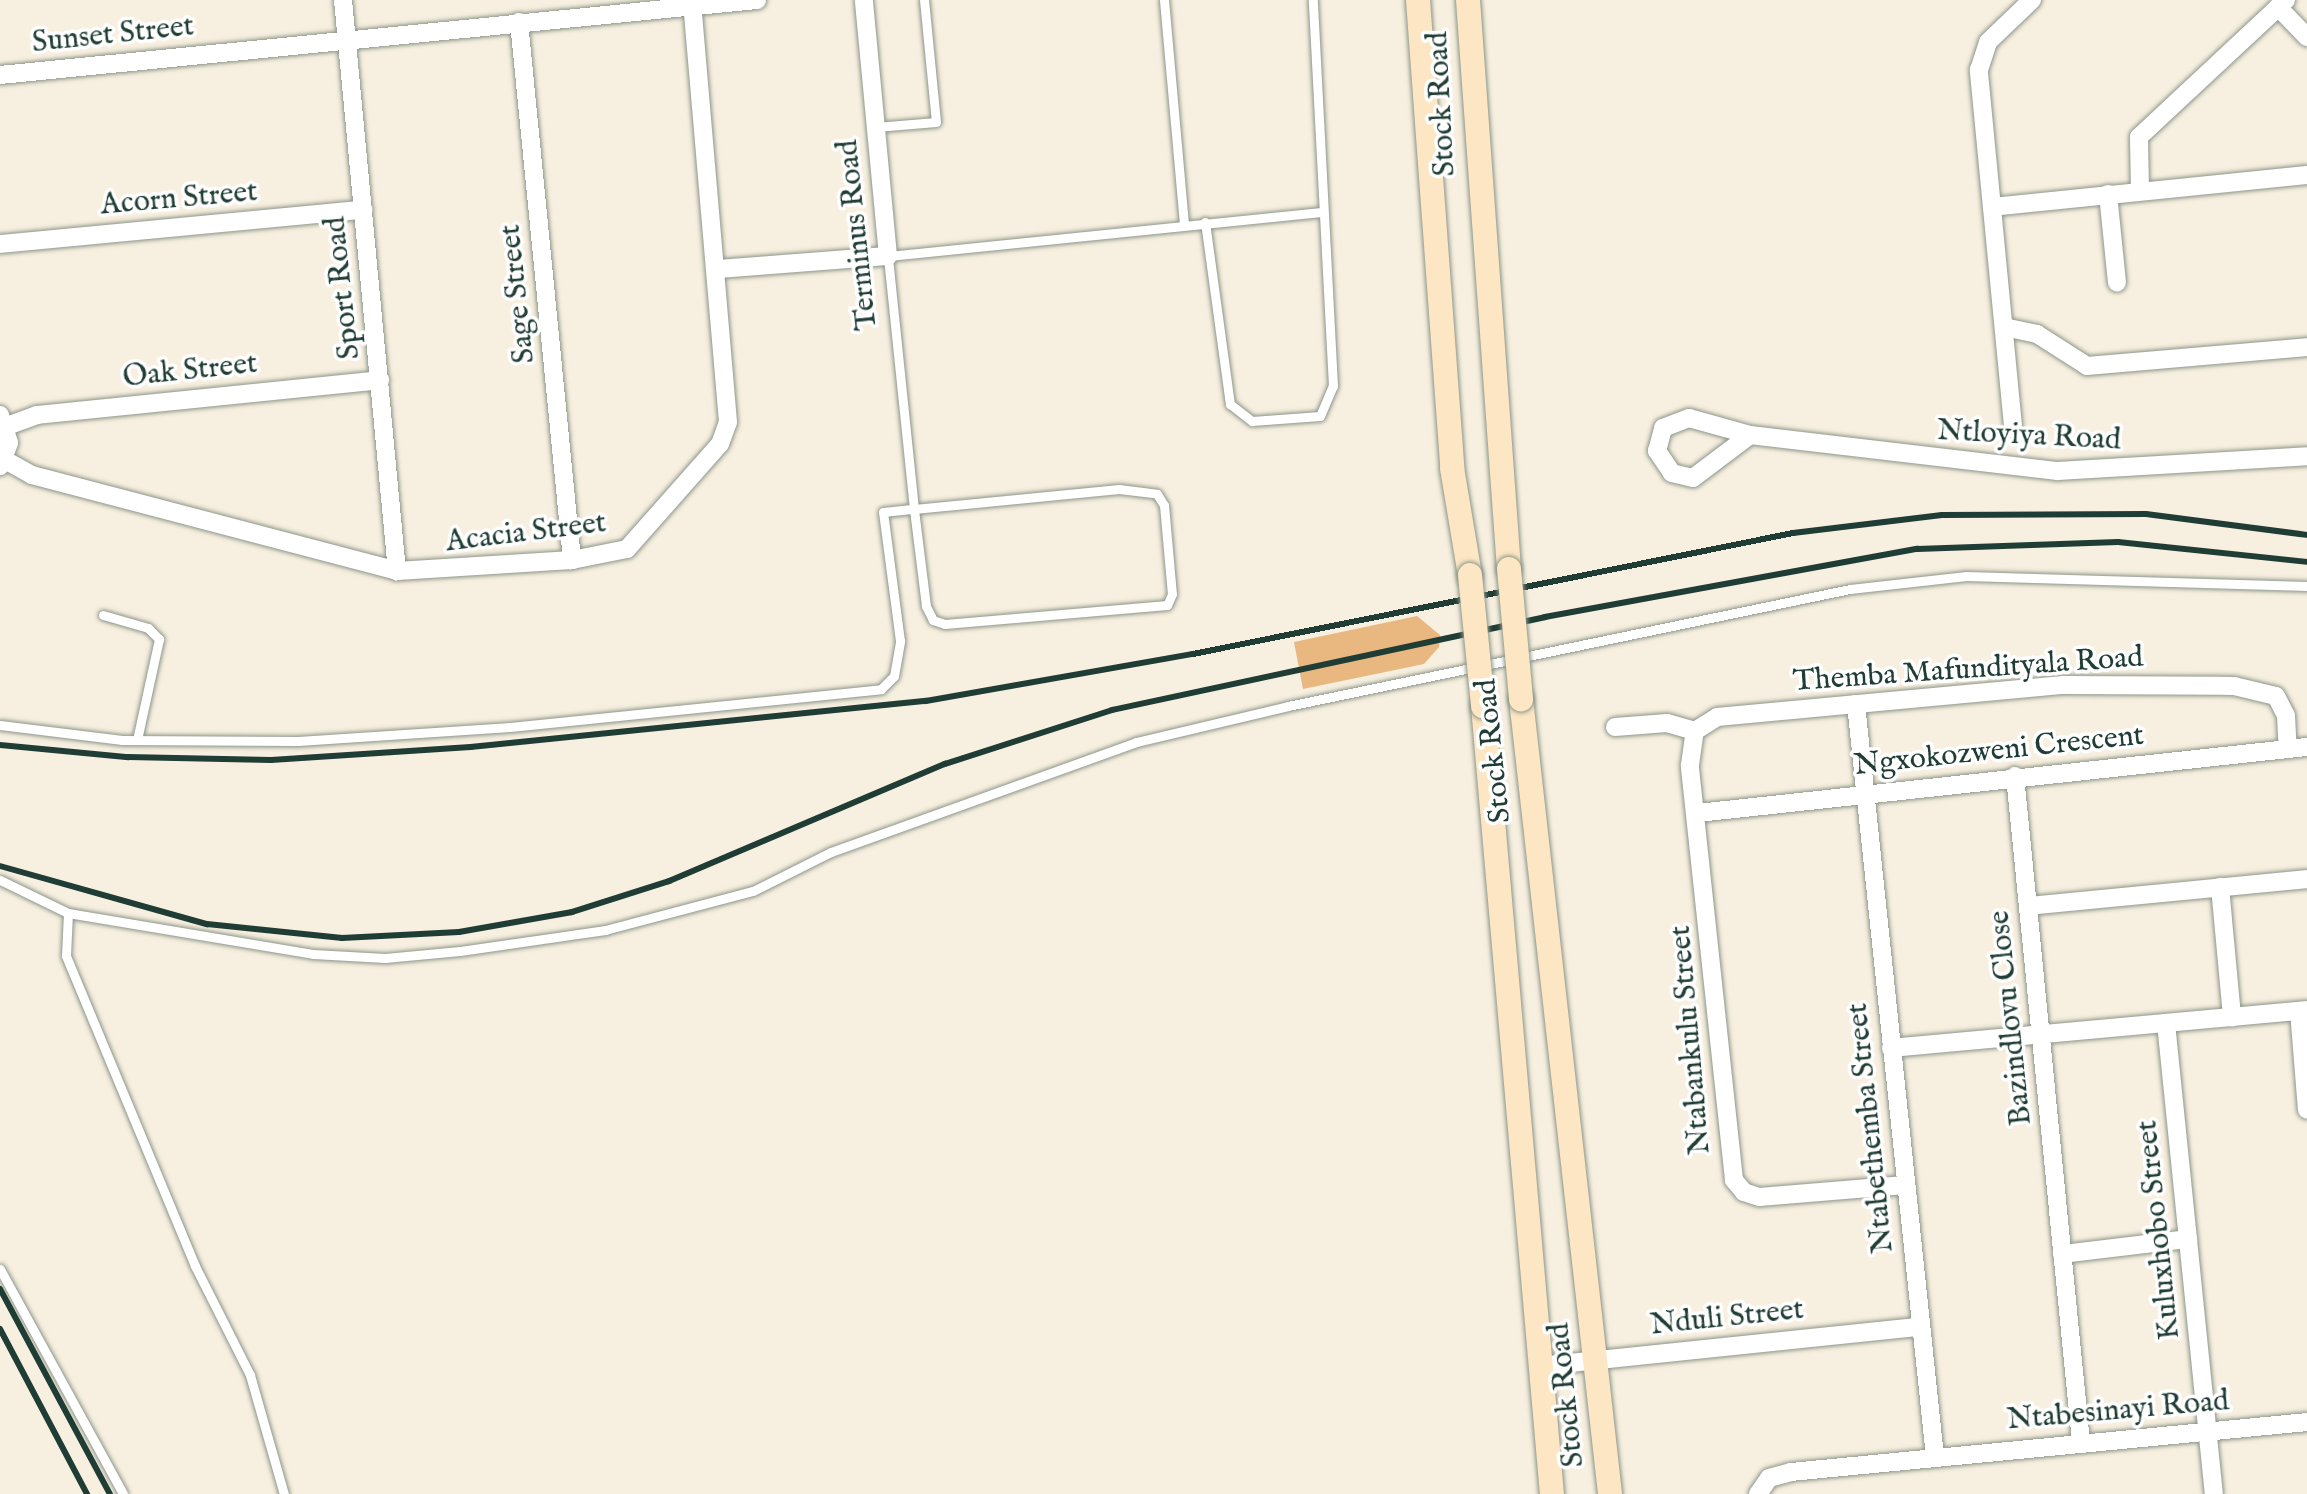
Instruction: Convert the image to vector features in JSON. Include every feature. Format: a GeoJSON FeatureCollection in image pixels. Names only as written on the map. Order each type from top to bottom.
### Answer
{"type":"FeatureCollection","features":[{"type":"Feature","properties":{"kind":"main road","name":"Stock Road"},"geometry":{"type":"LineString","coordinates":[[1418,0],[1452,468],[1470,575],[1483,706],[1552,1494]]}},
{"type":"Feature","properties":{"kind":"main road","name":"Stock Road"},"geometry":{"type":"LineString","coordinates":[[1468,0],[1521,699],[1555,1033],[1597,1361],[1610,1494]]}},
{"type":"Feature","properties":{"kind":"street","name":"Sport Road"},"geometry":{"type":"LineString","coordinates":[[343,0],[397,571]]}},
{"type":"Feature","properties":{"kind":"street","name":"Sunset Street"},"geometry":{"type":"LineString","coordinates":[[0,75],[692,3],[757,0]]}},
{"type":"Feature","properties":{"kind":"street","name":"Terminus Road"},"geometry":{"type":"LineString","coordinates":[[864,0],[888,256]]}},
{"type":"Feature","properties":{"kind":"street"},"geometry":{"type":"LineString","coordinates":[[2013,426],[1980,58],[1988,42],[2032,0]]}},
{"type":"Feature","properties":{"kind":"street","name":"Acacia Street"},"geometry":{"type":"LineString","coordinates":[[2,463],[32,475],[397,571],[613,555],[639,540],[720,444],[729,394],[692,3]]}},
{"type":"Feature","properties":{"kind":"street"},"geometry":{"type":"LineString","coordinates":[[2140,191],[2139,137],[2282,4],[2307,37]]}},
{"type":"Feature","properties":{"kind":"street","name":"Sage Street"},"geometry":{"type":"LineString","coordinates":[[519,22],[572,560]]}},
{"type":"Feature","properties":{"kind":"street"},"geometry":{"type":"LineString","coordinates":[[1992,207],[2307,175]]}},
{"type":"Feature","properties":{"kind":"street"},"geometry":{"type":"LineString","coordinates":[[2108,194],[2117,283]]}},
{"type":"Feature","properties":{"kind":"street","name":"Acorn Street"},"geometry":{"type":"LineString","coordinates":[[0,244],[363,210]]}},
{"type":"Feature","properties":{"kind":"street"},"geometry":{"type":"LineString","coordinates":[[718,269],[888,256]]}},
{"type":"Feature","properties":{"kind":"street"},"geometry":{"type":"LineString","coordinates":[[2004,327],[2037,334],[2087,366],[2307,347]]}},
{"type":"Feature","properties":{"kind":"street","name":"Oak Street"},"geometry":{"type":"LineString","coordinates":[[3,420],[380,380]]}},
{"type":"Feature","properties":{"kind":"street","name":"Ntloyiya Road"},"geometry":{"type":"LineString","coordinates":[[1750,435],[1693,478],[1672,473],[1657,451],[1663,428],[1679,419],[1750,435],[2058,471],[2307,456]]}},
{"type":"Feature","properties":{"kind":"street"},"geometry":{"type":"LineString","coordinates":[[2,463],[3,420]]}},
{"type":"Feature","properties":{"kind":"street","name":"Themba Mafundityala Road"},"geometry":{"type":"LineString","coordinates":[[1695,731],[1717,717],[2064,685],[2234,686],[2276,696],[2298,748]]}},
{"type":"Feature","properties":{"kind":"street","name":"Ntabethemba Street"},"geometry":{"type":"LineString","coordinates":[[1856,704],[1935,1457]]}},
{"type":"Feature","properties":{"kind":"street"},"geometry":{"type":"LineString","coordinates":[[1615,727],[1667,723],[1695,731],[1690,765],[1698,813]]}},
{"type":"Feature","properties":{"kind":"street","name":"Ngxokozweni Crescent"},"geometry":{"type":"LineString","coordinates":[[1698,813],[2015,776],[2298,748]]}},
{"type":"Feature","properties":{"kind":"street","name":"Bazindlovu Close"},"geometry":{"type":"LineString","coordinates":[[2015,776],[2081,1442]]}},
{"type":"Feature","properties":{"kind":"street","name":"Ntabankulu Street"},"geometry":{"type":"LineString","coordinates":[[1698,813],[1734,1180],[1744,1192],[1759,1197],[1905,1185]]}},
{"type":"Feature","properties":{"kind":"street"},"geometry":{"type":"LineString","coordinates":[[2028,906],[2307,879]]}},
{"type":"Feature","properties":{"kind":"street"},"geometry":{"type":"LineString","coordinates":[[2220,887],[2232,1017]]}},
{"type":"Feature","properties":{"kind":"street"},"geometry":{"type":"LineString","coordinates":[[1891,1048],[2303,1011],[2307,1110]]}},
{"type":"Feature","properties":{"kind":"street","name":"Kuluxhobo Street"},"geometry":{"type":"LineString","coordinates":[[2166,1023],[2214,1494]]}},
{"type":"Feature","properties":{"kind":"street"},"geometry":{"type":"LineString","coordinates":[[2062,1254],[2188,1239]]}},
{"type":"Feature","properties":{"kind":"street","name":"Nduli Street"},"geometry":{"type":"LineString","coordinates":[[1540,1366],[1920,1327]]}},
{"type":"Feature","properties":{"kind":"street","name":"Ntabesinayi Road"},"geometry":{"type":"LineString","coordinates":[[1758,1494],[1761,1483],[1778,1474],[2307,1422]]}},
{"type":"Feature","properties":{"kind":"lane"},"geometry":{"type":"LineString","coordinates":[[876,127],[936,122],[924,0]]}},
{"type":"Feature","properties":{"kind":"lane"},"geometry":{"type":"LineString","coordinates":[[1164,0],[1184,224]]}},
{"type":"Feature","properties":{"kind":"lane"},"geometry":{"type":"LineString","coordinates":[[1205,222],[1230,404],[1252,421],[1320,416],[1333,394],[1313,0]]}},
{"type":"Feature","properties":{"kind":"lane"},"geometry":{"type":"LineString","coordinates":[[888,256],[1322,212]]}},
{"type":"Feature","properties":{"kind":"lane","name":"Terminus Road"},"geometry":{"type":"LineString","coordinates":[[888,256],[914,509]]}},
{"type":"Feature","properties":{"kind":"lane"},"geometry":{"type":"LineString","coordinates":[[0,725],[137,740],[343,738],[881,689],[894,676],[900,641],[883,512],[1119,489],[1157,494],[1164,505],[1172,598],[1167,605],[940,624],[926,606],[914,509]]}},
{"type":"Feature","properties":{"kind":"lane"},"geometry":{"type":"LineString","coordinates":[[0,880],[68,913],[313,954],[385,958],[605,930],[753,891],[831,852],[1136,742],[1288,706],[1850,589],[1966,576],[2307,586]]}},
{"type":"Feature","properties":{"kind":"lane"},"geometry":{"type":"LineString","coordinates":[[103,615],[148,628],[159,639],[137,740]]}},
{"type":"Feature","properties":{"kind":"lane"},"geometry":{"type":"LineString","coordinates":[[68,913],[66,956],[195,1266],[250,1375],[284,1494]]}},
{"type":"Feature","properties":{"kind":"lane"},"geometry":{"type":"LineString","coordinates":[[0,1269],[123,1494]]}},
{"type":"Feature","properties":{"kind":"building"},"geometry":{"type":"Polygon","coordinates":[[[1417,616],[1440,635],[1439,647],[1424,664],[1303,689],[1294,642],[1417,616]]]}},
{"type":"Feature","properties":{"kind":"railway"},"geometry":{"type":"LineString","coordinates":[[0,745],[128,757],[271,760],[471,747],[926,701],[1193,654],[1793,533],[1942,515],[2146,514],[2307,535]]}},
{"type":"Feature","properties":{"kind":"railway"},"geometry":{"type":"LineString","coordinates":[[0,866],[207,924],[342,938],[459,932],[572,912],[669,881],[945,764],[1112,710],[1545,617],[1917,549],[2118,542],[2307,562]]}},
{"type":"Feature","properties":{"kind":"railway"},"geometry":{"type":"LineString","coordinates":[[0,1289],[110,1494]]}},
{"type":"Feature","properties":{"kind":"railway"},"geometry":{"type":"LineString","coordinates":[[0,1329],[87,1494]]}}]}
